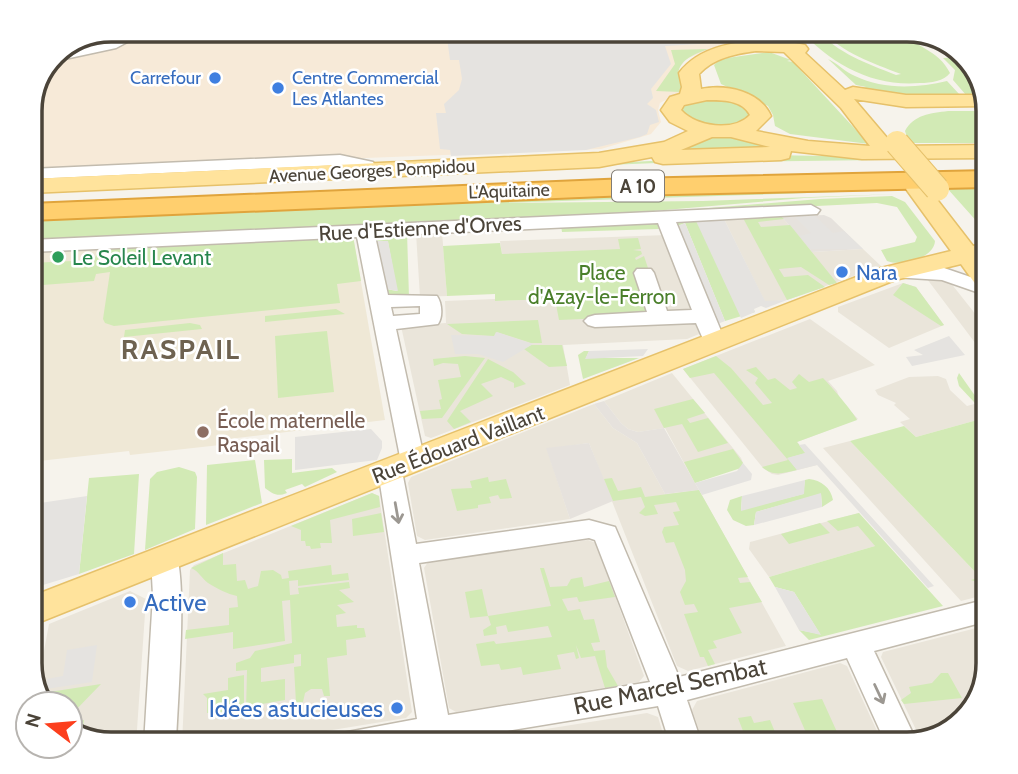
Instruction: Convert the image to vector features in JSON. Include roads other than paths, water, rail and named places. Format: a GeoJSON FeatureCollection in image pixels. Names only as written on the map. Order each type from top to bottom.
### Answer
{"type":"FeatureCollection","features":[{"type":"Feature","properties":{"kind":"highway","name":"L'Aquitaine"},"geometry":{"type":"LineString","coordinates":[[42,211],[288,194],[690,172],[976,167]]}},
{"type":"Feature","properties":{"kind":"highway","name":"L'Aquitaine"},"geometry":{"type":"LineString","coordinates":[[42,199],[976,179]]}},
{"type":"Feature","properties":{"kind":"main road"},"geometry":{"type":"LineString","coordinates":[[783,44],[848,104],[889,136]]}},
{"type":"Feature","properties":{"kind":"main road"},"geometry":{"type":"LineString","coordinates":[[726,95],[689,96],[692,87],[689,73],[695,65],[719,52],[783,44],[853,93],[889,136],[924,191],[976,248]]}},
{"type":"Feature","properties":{"kind":"main road"},"geometry":{"type":"LineString","coordinates":[[695,65],[710,85],[726,95],[755,106],[760,111],[759,121],[776,134],[819,144],[852,147],[976,149]]}},
{"type":"Feature","properties":{"kind":"main road"},"geometry":{"type":"LineString","coordinates":[[853,93],[906,101],[975,101]]}},
{"type":"Feature","properties":{"kind":"main road","name":"Avenue Georges Pompidou"},"geometry":{"type":"LineString","coordinates":[[42,176],[561,158],[613,152],[661,138],[671,131],[676,118],[671,110],[673,105],[689,96]]}},
{"type":"Feature","properties":{"kind":"main road"},"geometry":{"type":"LineString","coordinates":[[676,118],[690,126],[799,146],[889,136],[930,108],[976,106]]}},
{"type":"Feature","properties":{"kind":"main road","name":"Avenue Georges Pompidou"},"geometry":{"type":"LineString","coordinates":[[42,185],[615,159],[669,147],[720,130],[742,129],[759,121]]}},
{"type":"Feature","properties":{"kind":"main road"},"geometry":{"type":"LineString","coordinates":[[615,159],[889,136],[976,147]]}},
{"type":"Feature","properties":{"kind":"main road","name":"Rue Édouard Vaillant"},"geometry":{"type":"LineString","coordinates":[[42,607],[401,466],[710,330],[886,274],[976,256]]}},
{"type":"Feature","properties":{"kind":"street"},"geometry":{"type":"LineString","coordinates":[[73,53],[117,42]]}},
{"type":"Feature","properties":{"kind":"street","name":"Rue d'Estienne d'Orves"},"geometry":{"type":"LineString","coordinates":[[42,245],[811,210]]}},
{"type":"Feature","properties":{"kind":"street"},"geometry":{"type":"LineString","coordinates":[[665,216],[710,330]]}},
{"type":"Feature","properties":{"kind":"street"},"geometry":{"type":"LineString","coordinates":[[365,231],[384,323],[401,466],[404,555],[435,732]]}},
{"type":"Feature","properties":{"kind":"street"},"geometry":{"type":"LineString","coordinates":[[644,273],[659,318]]}},
{"type":"Feature","properties":{"kind":"street","name":"Rue Édouard Vaillant"},"geometry":{"type":"LineString","coordinates":[[886,274],[944,274],[976,286]]}},
{"type":"Feature","properties":{"kind":"street"},"geometry":{"type":"LineString","coordinates":[[379,301],[430,300],[431,320],[384,323]]}},
{"type":"Feature","properties":{"kind":"street"},"geometry":{"type":"LineString","coordinates":[[594,321],[659,318],[710,330]]}},
{"type":"Feature","properties":{"kind":"street"},"geometry":{"type":"LineString","coordinates":[[404,555],[589,529],[600,531],[610,540],[682,732]]}},
{"type":"Feature","properties":{"kind":"street"},"geometry":{"type":"LineString","coordinates":[[161,732],[167,595],[165,559]]}},
{"type":"Feature","properties":{"kind":"street","name":"Rue Marcel Sembat"},"geometry":{"type":"LineString","coordinates":[[466,732],[668,692],[976,613]]}},
{"type":"Feature","properties":{"kind":"street"},"geometry":{"type":"LineString","coordinates":[[856,644],[896,732]]}},
{"type":"Feature","properties":{"kind":"place","name":"Carrefour"},"geometry":{"type":"Point","coordinates":[215,78]}},
{"type":"Feature","properties":{"kind":"place","name":"Centre Commercial Les Atlantes"},"geometry":{"type":"Point","coordinates":[278,88]}},
{"type":"Feature","properties":{"kind":"place","name":"Le Soleil Levant"},"geometry":{"type":"Point","coordinates":[58,257]}},
{"type":"Feature","properties":{"kind":"place","name":"Nara"},"geometry":{"type":"Point","coordinates":[842,272]}},
{"type":"Feature","properties":{"kind":"place","name":"École maternelle Raspail"},"geometry":{"type":"Point","coordinates":[203,432]}},
{"type":"Feature","properties":{"kind":"place","name":"Active"},"geometry":{"type":"Point","coordinates":[130,602]}},
{"type":"Feature","properties":{"kind":"place","name":"Idées astucieuses"},"geometry":{"type":"Point","coordinates":[397,708]}},
{"type":"Feature","properties":{"kind":"district","name":"RASPAIL"},"geometry":{"type":"Point","coordinates":[181,349]}},
{"type":"Feature","properties":{"kind":"park label","name":"Place d'Azay-le-Ferron"},"geometry":{"type":"Point","coordinates":[602,284]}}]}
